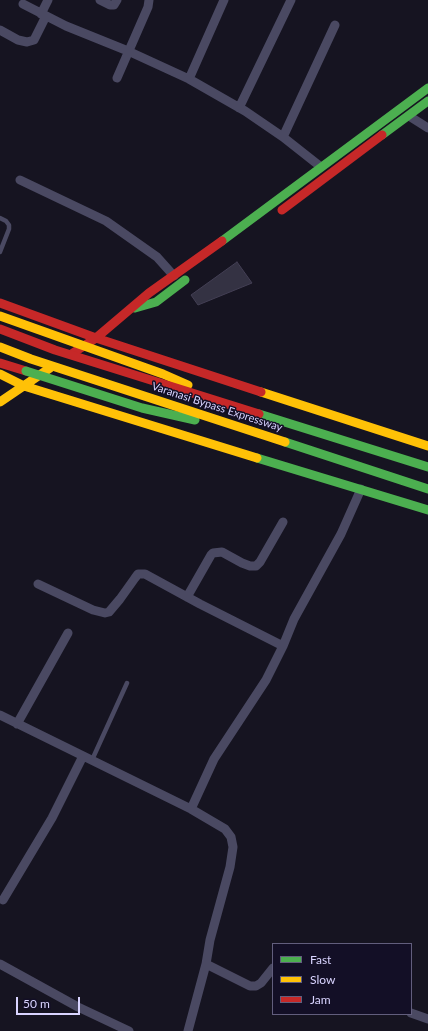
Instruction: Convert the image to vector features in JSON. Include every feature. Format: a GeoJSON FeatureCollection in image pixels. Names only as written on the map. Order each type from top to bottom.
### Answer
{"type":"FeatureCollection","features":[{"type":"Feature","properties":{"kind":"main road"},"geometry":{"type":"LineString","coordinates":[[0,402],[96,338],[149,293],[240,228],[428,88]]}},
{"type":"Feature","properties":{"kind":"main road"},"geometry":{"type":"LineString","coordinates":[[276,214],[428,101]]}},
{"type":"Feature","properties":{"kind":"main road"},"geometry":{"type":"LineString","coordinates":[[130,310],[156,302],[194,274]]}},
{"type":"Feature","properties":{"kind":"main road"},"geometry":{"type":"LineString","coordinates":[[0,303],[96,338],[428,446]]}},
{"type":"Feature","properties":{"kind":"main road"},"geometry":{"type":"LineString","coordinates":[[0,316],[162,374],[242,409]]}},
{"type":"Feature","properties":{"kind":"main road","name":"Varanasi Bypass Expressway"},"geometry":{"type":"LineString","coordinates":[[0,329],[55,350],[428,467]]}},
{"type":"Feature","properties":{"kind":"main road","name":"Varanasi Bypass Expressway"},"geometry":{"type":"LineString","coordinates":[[0,347],[39,362],[428,489]]}},
{"type":"Feature","properties":{"kind":"main road"},"geometry":{"type":"LineString","coordinates":[[0,363],[142,408],[258,433]]}},
{"type":"Feature","properties":{"kind":"main road"},"geometry":{"type":"LineString","coordinates":[[0,374],[24,386],[428,510]]}},
{"type":"Feature","properties":{"kind":"street"},"geometry":{"type":"LineString","coordinates":[[100,0],[110,5],[114,5],[118,0]]}},
{"type":"Feature","properties":{"kind":"street"},"geometry":{"type":"LineString","coordinates":[[117,78],[148,7],[149,0]]}},
{"type":"Feature","properties":{"kind":"street"},"geometry":{"type":"LineString","coordinates":[[189,79],[224,0]]}},
{"type":"Feature","properties":{"kind":"street"},"geometry":{"type":"LineString","coordinates":[[239,108],[291,0]]}},
{"type":"Feature","properties":{"kind":"street"},"geometry":{"type":"LineString","coordinates":[[0,30],[18,40],[27,42],[34,40],[44,15],[46,1]]}},
{"type":"Feature","properties":{"kind":"street"},"geometry":{"type":"LineString","coordinates":[[22,4],[66,26],[128,51],[189,79],[239,108],[283,137],[321,167]]}},
{"type":"Feature","properties":{"kind":"street"},"geometry":{"type":"LineString","coordinates":[[283,137],[335,25]]}},
{"type":"Feature","properties":{"kind":"street"},"geometry":{"type":"LineString","coordinates":[[409,116],[428,128]]}},
{"type":"Feature","properties":{"kind":"street"},"geometry":{"type":"LineString","coordinates":[[20,180],[106,221],[156,257],[174,276]]}},
{"type":"Feature","properties":{"kind":"street"},"geometry":{"type":"LineString","coordinates":[[191,809],[214,759],[266,680],[283,646],[294,619],[341,534],[361,489]]}},
{"type":"Feature","properties":{"kind":"street"},"geometry":{"type":"LineString","coordinates":[[187,597],[213,553],[222,552],[242,563],[250,566],[256,566],[260,562],[283,522]]}},
{"type":"Feature","properties":{"kind":"street"},"geometry":{"type":"LineString","coordinates":[[38,584],[93,610],[105,613],[109,612],[135,578],[141,574],[155,579],[283,646]]}},
{"type":"Feature","properties":{"kind":"street"},"geometry":{"type":"LineString","coordinates":[[17,724],[68,633]]}},
{"type":"Feature","properties":{"kind":"street"},"geometry":{"type":"LineString","coordinates":[[0,715],[191,809],[225,829],[231,837],[233,847],[230,867],[210,940],[206,964],[188,1031]]}},
{"type":"Feature","properties":{"kind":"street"},"geometry":{"type":"LineString","coordinates":[[3,900],[52,818],[82,756]]}},
{"type":"Feature","properties":{"kind":"street"},"geometry":{"type":"LineString","coordinates":[[0,964],[78,1007],[129,1031]]}},
{"type":"Feature","properties":{"kind":"street"},"geometry":{"type":"LineString","coordinates":[[206,964],[250,986],[256,986],[261,983],[272,969]]}},
{"type":"Feature","properties":{"kind":"street"},"geometry":{"type":"LineString","coordinates":[[412,1013],[428,1019]]}},
{"type":"Feature","properties":{"kind":"lane"},"geometry":{"type":"LineString","coordinates":[[0,218],[6,221],[9,225],[9,229],[0,252]]}},
{"type":"Feature","properties":{"kind":"lane"},"geometry":{"type":"LineString","coordinates":[[92,760],[127,683]]}},
{"type":"Feature","properties":{"kind":"building"},"geometry":{"type":"Polygon","coordinates":[[[237,262],[252,283],[198,305],[191,295],[237,262]]]}},
{"type":"Feature","properties":{"kind":"traffic: fast"},"geometry":{"type":"LineString","coordinates":[[222,241],[428,88]]}},
{"type":"Feature","properties":{"kind":"traffic: fast"},"geometry":{"type":"LineString","coordinates":[[382,135],[428,101]]}},
{"type":"Feature","properties":{"kind":"traffic: fast"},"geometry":{"type":"LineString","coordinates":[[135,308],[156,302],[185,280]]}},
{"type":"Feature","properties":{"kind":"traffic: fast"},"geometry":{"type":"LineString","coordinates":[[26,371],[142,408],[195,420]]}},
{"type":"Feature","properties":{"kind":"traffic: fast"},"geometry":{"type":"LineString","coordinates":[[259,414],[428,467]]}},
{"type":"Feature","properties":{"kind":"traffic: fast"},"geometry":{"type":"LineString","coordinates":[[285,442],[428,489]]}},
{"type":"Feature","properties":{"kind":"traffic: fast"},"geometry":{"type":"LineString","coordinates":[[257,458],[428,510]]}},
{"type":"Feature","properties":{"kind":"traffic: slow"},"geometry":{"type":"LineString","coordinates":[[0,316],[163,374],[188,385]]}},
{"type":"Feature","properties":{"kind":"traffic: slow"},"geometry":{"type":"LineString","coordinates":[[0,347],[31,359],[285,442]]}},
{"type":"Feature","properties":{"kind":"traffic: slow"},"geometry":{"type":"LineString","coordinates":[[0,402],[50,368]]}},
{"type":"Feature","properties":{"kind":"traffic: slow"},"geometry":{"type":"LineString","coordinates":[[0,374],[24,386],[257,458]]}},
{"type":"Feature","properties":{"kind":"traffic: slow"},"geometry":{"type":"LineString","coordinates":[[261,392],[428,446]]}},
{"type":"Feature","properties":{"kind":"traffic: jam"},"geometry":{"type":"LineString","coordinates":[[282,210],[382,135]]}},
{"type":"Feature","properties":{"kind":"traffic: jam"},"geometry":{"type":"LineString","coordinates":[[73,353],[96,338],[149,293],[222,241]]}},
{"type":"Feature","properties":{"kind":"traffic: jam"},"geometry":{"type":"LineString","coordinates":[[0,303],[96,338],[261,392]]}},
{"type":"Feature","properties":{"kind":"traffic: jam"},"geometry":{"type":"LineString","coordinates":[[0,329],[55,350],[259,414]]}},
{"type":"Feature","properties":{"kind":"traffic: jam"},"geometry":{"type":"LineString","coordinates":[[0,363],[26,371]]}}]}
